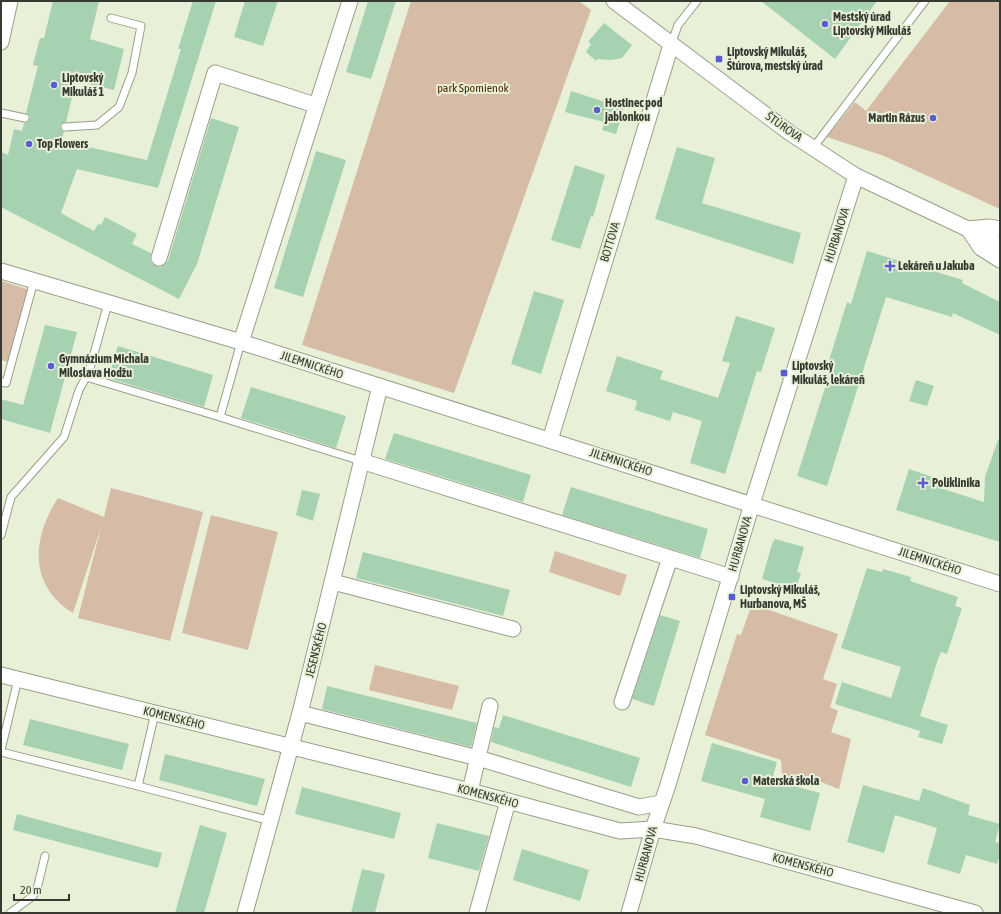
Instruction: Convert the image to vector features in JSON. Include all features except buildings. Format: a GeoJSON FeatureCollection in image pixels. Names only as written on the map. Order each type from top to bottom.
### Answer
{"type":"FeatureCollection","features":[{"type":"Feature","properties":{"kind":"street"},"geometry":{"type":"LineString","coordinates":[[1,42],[10,1]]}},
{"type":"Feature","properties":{"kind":"street"},"geometry":{"type":"LineString","coordinates":[[242,342],[350,1]]}},
{"type":"Feature","properties":{"kind":"street","name":"ŠTÚROVA"},"geometry":{"type":"LineString","coordinates":[[614,1],[671,45],[813,148],[856,176],[968,229],[1000,246]]}},
{"type":"Feature","properties":{"kind":"street","name":"BOTTOVA"},"geometry":{"type":"LineString","coordinates":[[550,440],[671,45]]}},
{"type":"Feature","properties":{"kind":"street"},"geometry":{"type":"LineString","coordinates":[[159,258],[215,73],[316,105]]}},
{"type":"Feature","properties":{"kind":"street","name":"HURBANOVA"},"geometry":{"type":"LineString","coordinates":[[629,913],[653,829],[752,504],[856,176]]}},
{"type":"Feature","properties":{"kind":"street"},"geometry":{"type":"LineString","coordinates":[[1000,229],[989,227],[968,229],[981,248],[1000,260]]}},
{"type":"Feature","properties":{"kind":"street","name":"JILEMNICKÉHO"},"geometry":{"type":"LineString","coordinates":[[1,271],[242,342],[1000,584]]}},
{"type":"Feature","properties":{"kind":"street","name":"JESENSKÉHO"},"geometry":{"type":"LineString","coordinates":[[246,913],[300,713],[380,386]]}},
{"type":"Feature","properties":{"kind":"street"},"geometry":{"type":"LineString","coordinates":[[361,461],[731,577]]}},
{"type":"Feature","properties":{"kind":"street"},"geometry":{"type":"LineString","coordinates":[[622,702],[670,558]]}},
{"type":"Feature","properties":{"kind":"street"},"geometry":{"type":"LineString","coordinates":[[333,582],[514,629]]}},
{"type":"Feature","properties":{"kind":"street","name":"KOMENSKÉHO"},"geometry":{"type":"LineString","coordinates":[[1,675],[155,712],[291,748],[470,791],[620,831],[653,829],[696,836],[975,913]]}},
{"type":"Feature","properties":{"kind":"street"},"geometry":{"type":"LineString","coordinates":[[470,791],[490,706]]}},
{"type":"Feature","properties":{"kind":"street"},"geometry":{"type":"LineString","coordinates":[[300,713],[478,758],[639,807],[661,804]]}},
{"type":"Feature","properties":{"kind":"street"},"geometry":{"type":"LineString","coordinates":[[477,913],[508,801]]}},
{"type":"Feature","properties":{"kind":"lane"},"geometry":{"type":"LineString","coordinates":[[671,45],[678,25],[696,1]]}},
{"type":"Feature","properties":{"kind":"lane"},"geometry":{"type":"LineString","coordinates":[[813,148],[925,1]]}},
{"type":"Feature","properties":{"kind":"lane"},"geometry":{"type":"LineString","coordinates":[[65,127],[97,125],[119,107],[132,72],[141,26],[111,18]]}},
{"type":"Feature","properties":{"kind":"lane"},"geometry":{"type":"LineString","coordinates":[[1,113],[25,118]]}},
{"type":"Feature","properties":{"kind":"lane"},"geometry":{"type":"LineString","coordinates":[[1,382],[6,383],[34,281]]}},
{"type":"Feature","properties":{"kind":"lane"},"geometry":{"type":"LineString","coordinates":[[1,535],[11,497],[64,436],[79,390],[86,377],[108,303]]}},
{"type":"Feature","properties":{"kind":"lane"},"geometry":{"type":"LineString","coordinates":[[220,418],[242,342]]}},
{"type":"Feature","properties":{"kind":"lane"},"geometry":{"type":"LineString","coordinates":[[86,377],[361,461]]}},
{"type":"Feature","properties":{"kind":"lane"},"geometry":{"type":"LineString","coordinates":[[18,679],[1,751],[272,821]]}},
{"type":"Feature","properties":{"kind":"lane"},"geometry":{"type":"LineString","coordinates":[[138,786],[155,712]]}},
{"type":"Feature","properties":{"kind":"lane"},"geometry":{"type":"LineString","coordinates":[[10,913],[33,896],[37,889],[46,856]]}},
{"type":"Feature","properties":{"kind":"green space","name":"park Spomienok"},"geometry":{"type":"Polygon","coordinates":[[[411,1],[579,1],[591,10],[454,393],[302,345],[411,1]]]}},
{"type":"Feature","properties":{"kind":"green space"},"geometry":{"type":"Polygon","coordinates":[[[950,1],[1000,1],[1000,209],[884,156],[827,137],[855,102],[866,111],[950,1]]]}},
{"type":"Feature","properties":{"kind":"green space"},"geometry":{"type":"Polygon","coordinates":[[[1,281],[30,290],[8,362],[1,360],[1,281]]]}},
{"type":"Feature","properties":{"kind":"green space"},"geometry":{"type":"Polygon","coordinates":[[[111,488],[203,512],[170,641],[78,618],[101,527],[73,613],[58,602],[48,589],[42,575],[39,560],[39,545],[49,513],[58,498],[104,517],[111,488]]]}},
{"type":"Feature","properties":{"kind":"green space"},"geometry":{"type":"Polygon","coordinates":[[[211,515],[278,532],[248,650],[182,633],[211,515]]]}},
{"type":"Feature","properties":{"kind":"green space"},"geometry":{"type":"Polygon","coordinates":[[[555,551],[627,575],[620,596],[549,572],[555,551]]]}},
{"type":"Feature","properties":{"kind":"green space"},"geometry":{"type":"Polygon","coordinates":[[[752,604],[838,634],[823,679],[837,684],[830,707],[838,711],[831,732],[851,739],[839,789],[806,776],[800,781],[782,776],[781,760],[705,735],[737,634],[741,635],[752,604]]]}},
{"type":"Feature","properties":{"kind":"green space"},"geometry":{"type":"Polygon","coordinates":[[[375,665],[459,686],[452,710],[369,690],[375,665]]]}},
{"type":"Feature","properties":{"kind":"place","name":"Mestský úrad Liptovský Mikuláš"},"geometry":{"type":"Point","coordinates":[825,24]}},
{"type":"Feature","properties":{"kind":"place","name":"Liptovský Mikuláš, Štúrova, mestský úrad"},"geometry":{"type":"Point","coordinates":[719,59]}},
{"type":"Feature","properties":{"kind":"place","name":"Liptovský Mikuláš 1"},"geometry":{"type":"Point","coordinates":[54,85]}},
{"type":"Feature","properties":{"kind":"place","name":"Hostinec pod jablonkou"},"geometry":{"type":"Point","coordinates":[597,110]}},
{"type":"Feature","properties":{"kind":"place","name":"Martin Rázus"},"geometry":{"type":"Point","coordinates":[933,118]}},
{"type":"Feature","properties":{"kind":"place","name":"Top Flowers"},"geometry":{"type":"Point","coordinates":[29,144]}},
{"type":"Feature","properties":{"kind":"place","name":"Lekáreň u Jakuba"},"geometry":{"type":"Point","coordinates":[890,266]}},
{"type":"Feature","properties":{"kind":"place","name":"Gymnázium Michala Miloslava Hodžu"},"geometry":{"type":"Point","coordinates":[51,366]}},
{"type":"Feature","properties":{"kind":"place","name":"Liptovský Mikuláš, lekáreň"},"geometry":{"type":"Point","coordinates":[784,373]}},
{"type":"Feature","properties":{"kind":"place","name":"Poliklinika"},"geometry":{"type":"Point","coordinates":[923,483]}},
{"type":"Feature","properties":{"kind":"place","name":"Liptovský Mikuláš, Hurbanova, MŠ"},"geometry":{"type":"Point","coordinates":[732,597]}},
{"type":"Feature","properties":{"kind":"place","name":"Materská škola"},"geometry":{"type":"Point","coordinates":[745,781]}}]}
